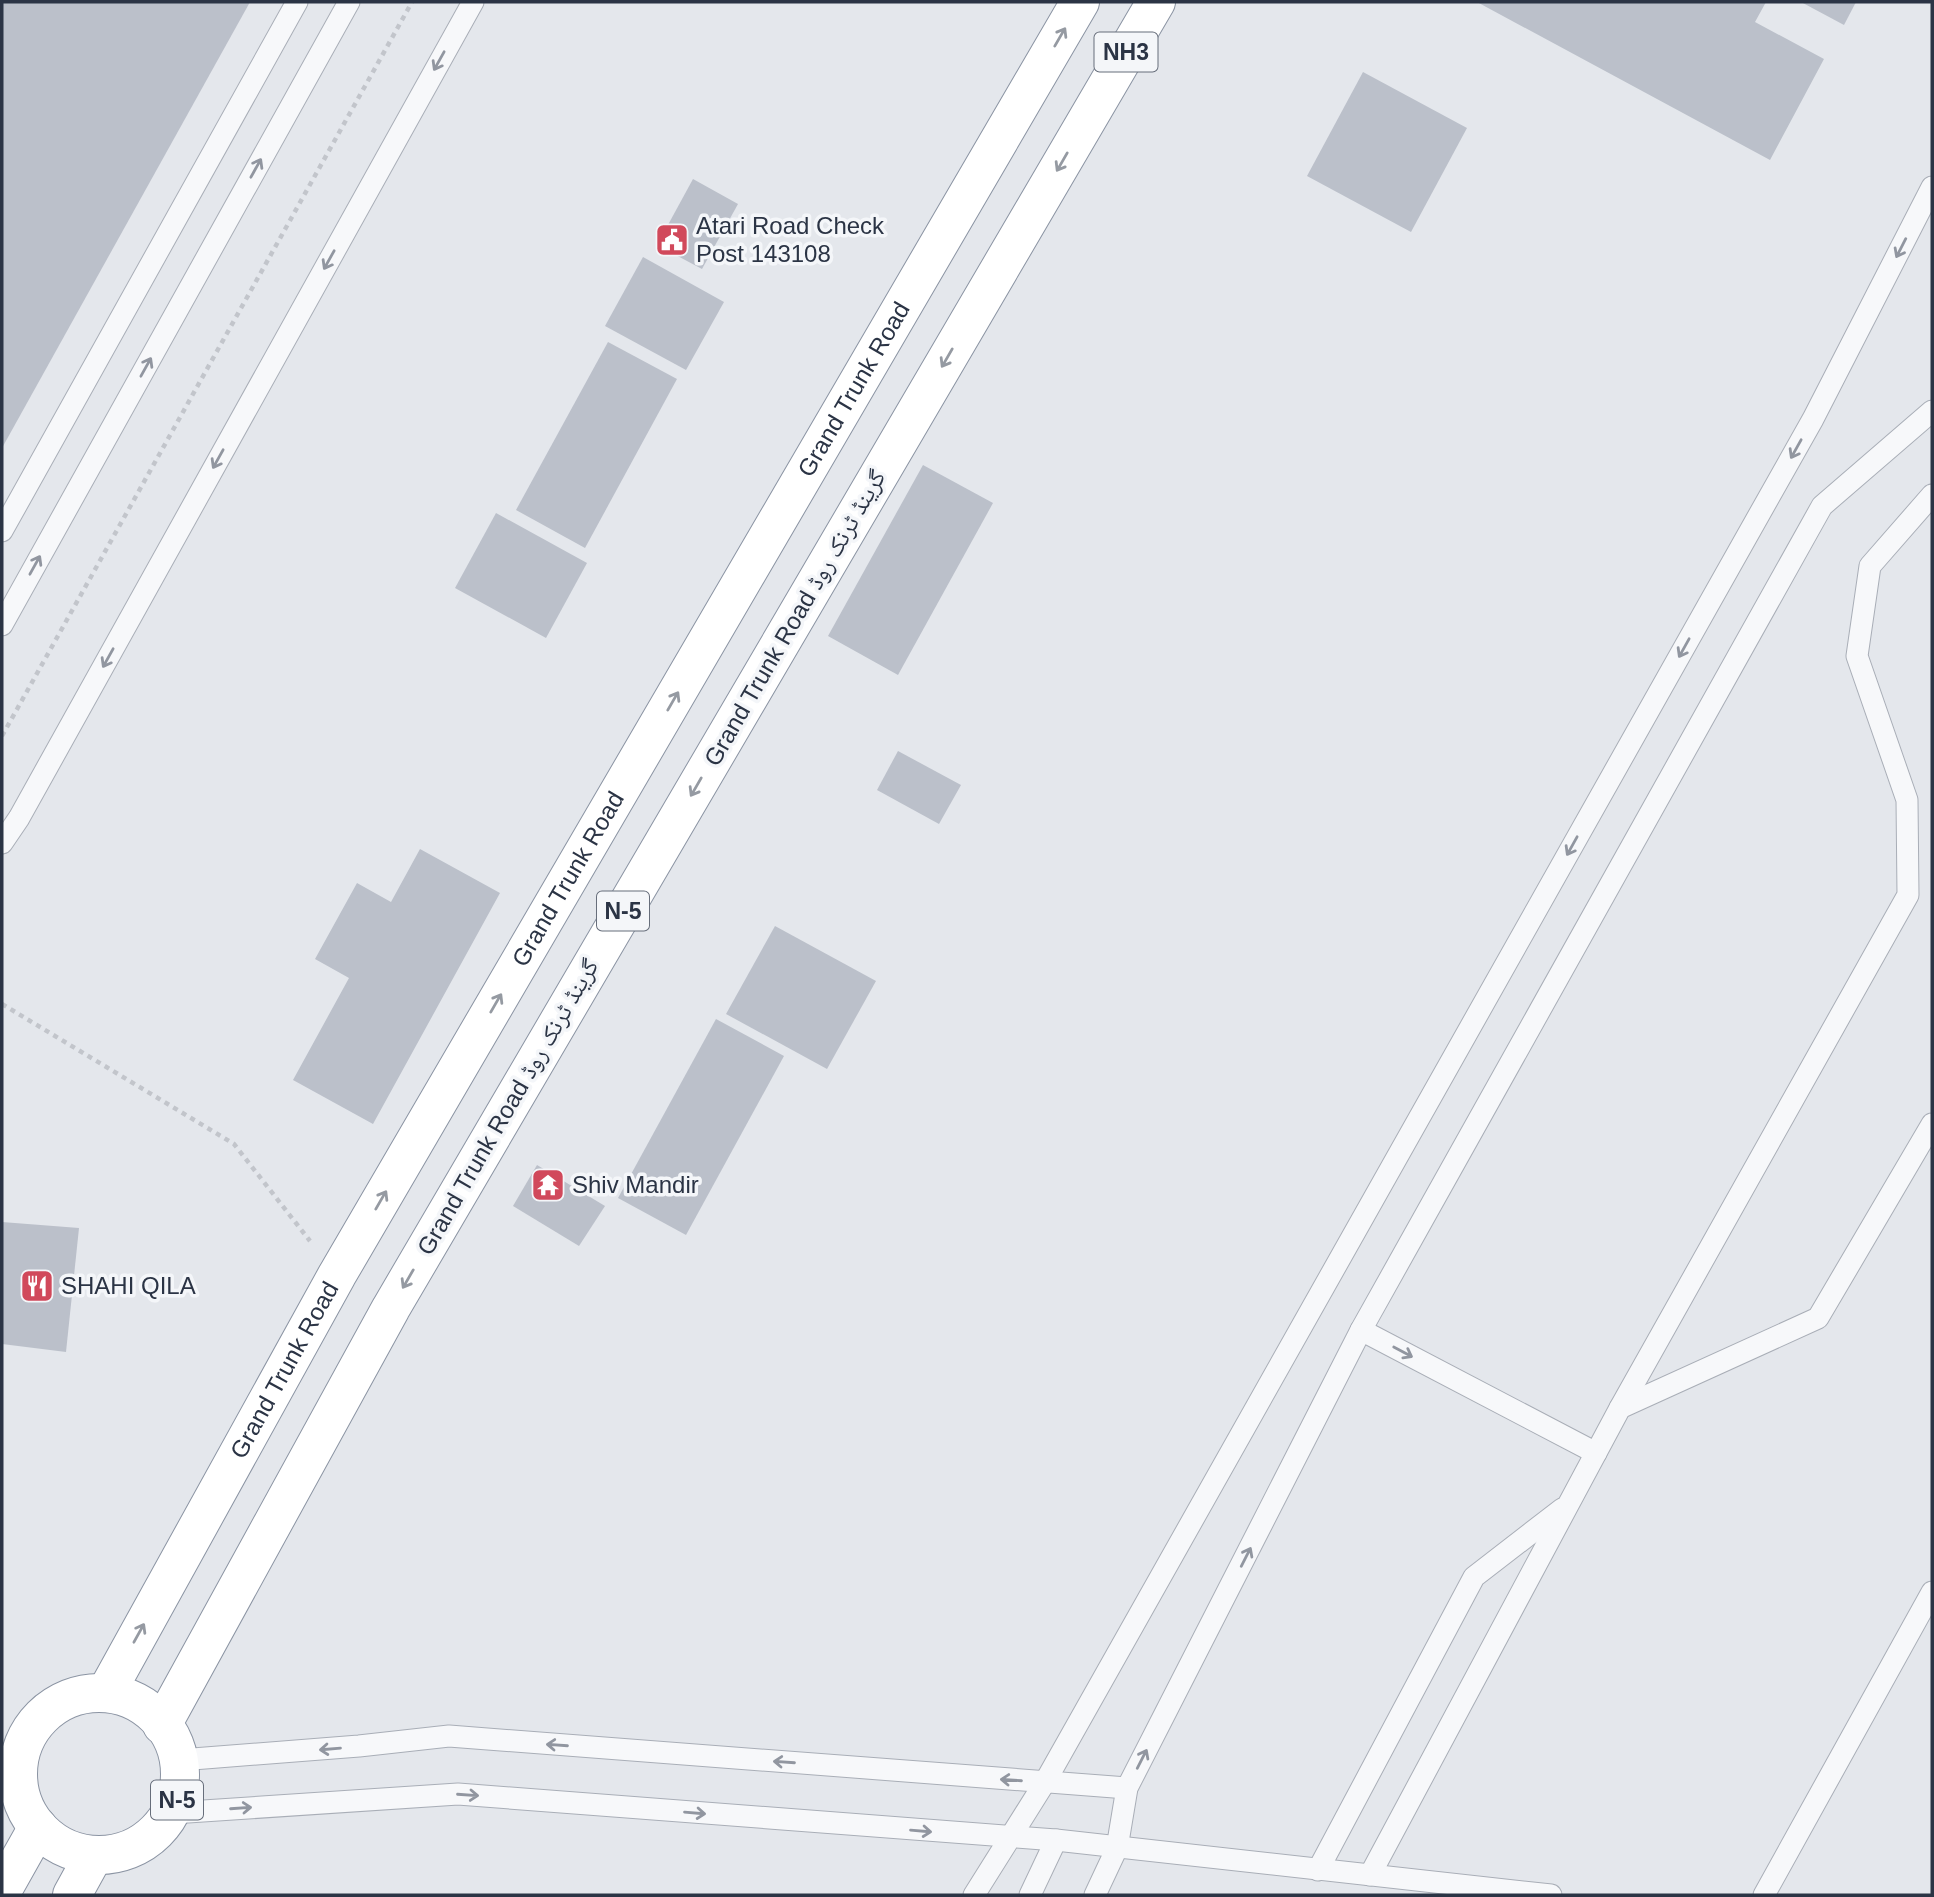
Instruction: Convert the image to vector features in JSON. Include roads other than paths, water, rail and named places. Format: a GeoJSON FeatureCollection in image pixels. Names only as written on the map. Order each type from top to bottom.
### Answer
{"type":"FeatureCollection","features":[{"type":"Feature","properties":{"kind":"highway","name":"NH3"},"geometry":{"type":"LineString","coordinates":[[1040,72],[1080,2]]}},
{"type":"Feature","properties":{"kind":"highway","name":"NH3"},"geometry":{"type":"LineString","coordinates":[[1097,103],[1156,2]]}},
{"type":"Feature","properties":{"kind":"highway","name":"Grand Trunk Road"},"geometry":{"type":"LineString","coordinates":[[106,1693],[337,1275],[1040,72]]}},
{"type":"Feature","properties":{"kind":"highway","name":"Grand Trunk Road گرینڈ ٹرنک روڈ"},"geometry":{"type":"LineString","coordinates":[[162,1725],[391,1308],[1097,103]]}},
{"type":"Feature","properties":{"kind":"highway"},"geometry":{"type":"LineString","coordinates":[[107,1854],[79,1853],[51,1840],[38,1827],[22,1797],[10,1763],[29,1732],[50,1708],[70,1698],[89,1693],[106,1693],[139,1705],[162,1725]]}},
{"type":"Feature","properties":{"kind":"highway","name":"N-5"},"geometry":{"type":"LineString","coordinates":[[107,1854],[148,1839],[173,1813],[180,1791],[180,1760],[173,1741],[162,1725]]}},
{"type":"Feature","properties":{"kind":"highway"},"geometry":{"type":"LineString","coordinates":[[2,1891],[38,1827]]}},
{"type":"Feature","properties":{"kind":"highway"},"geometry":{"type":"LineString","coordinates":[[72,1895],[107,1854]]}},
{"type":"Feature","properties":{"kind":"lane"},"geometry":{"type":"LineString","coordinates":[[2,531],[297,2]]}},
{"type":"Feature","properties":{"kind":"lane"},"geometry":{"type":"LineString","coordinates":[[2,625],[349,2]]}},
{"type":"Feature","properties":{"kind":"lane"},"geometry":{"type":"LineString","coordinates":[[2,843],[19,818],[472,2]]}},
{"type":"Feature","properties":{"kind":"lane"},"geometry":{"type":"LineString","coordinates":[[974,1895],[1045,1782],[1813,419],[1932,187]]}},
{"type":"Feature","properties":{"kind":"lane"},"geometry":{"type":"LineString","coordinates":[[1095,1895],[1117,1848],[1128,1788],[1361,1331],[1822,506],[1932,411]]}},
{"type":"Feature","properties":{"kind":"lane"},"geometry":{"type":"LineString","coordinates":[[1370,1875],[1620,1408],[1908,895],[1907,800],[1857,656],[1870,566],[1932,495]]}},
{"type":"Feature","properties":{"kind":"lane"},"geometry":{"type":"LineString","coordinates":[[1620,1408],[1818,1318],[1932,1124]]}},
{"type":"Feature","properties":{"kind":"lane"},"geometry":{"type":"LineString","coordinates":[[1361,1331],[1596,1453]]}},
{"type":"Feature","properties":{"kind":"lane"},"geometry":{"type":"LineString","coordinates":[[1318,1870],[1474,1577],[1569,1504]]}},
{"type":"Feature","properties":{"kind":"lane"},"geometry":{"type":"LineString","coordinates":[[1764,1895],[1932,1592]]}},
{"type":"Feature","properties":{"kind":"lane"},"geometry":{"type":"LineString","coordinates":[[180,1760],[449,1736],[1128,1788]]}},
{"type":"Feature","properties":{"kind":"lane"},"geometry":{"type":"LineString","coordinates":[[173,1813],[458,1794],[1056,1840],[1551,1895]]}},
{"type":"Feature","properties":{"kind":"lane"},"geometry":{"type":"LineString","coordinates":[[1030,1895],[1056,1840]]}},
{"type":"Feature","properties":{"kind":"place","name":"Atari Road Check Post 143108"},"geometry":{"type":"Point","coordinates":[672,240]}},
{"type":"Feature","properties":{"kind":"place","name":"Shiv Mandir"},"geometry":{"type":"Point","coordinates":[548,1185]}},
{"type":"Feature","properties":{"kind":"place","name":"SHAHI QILA"},"geometry":{"type":"Point","coordinates":[37,1286]}}]}
